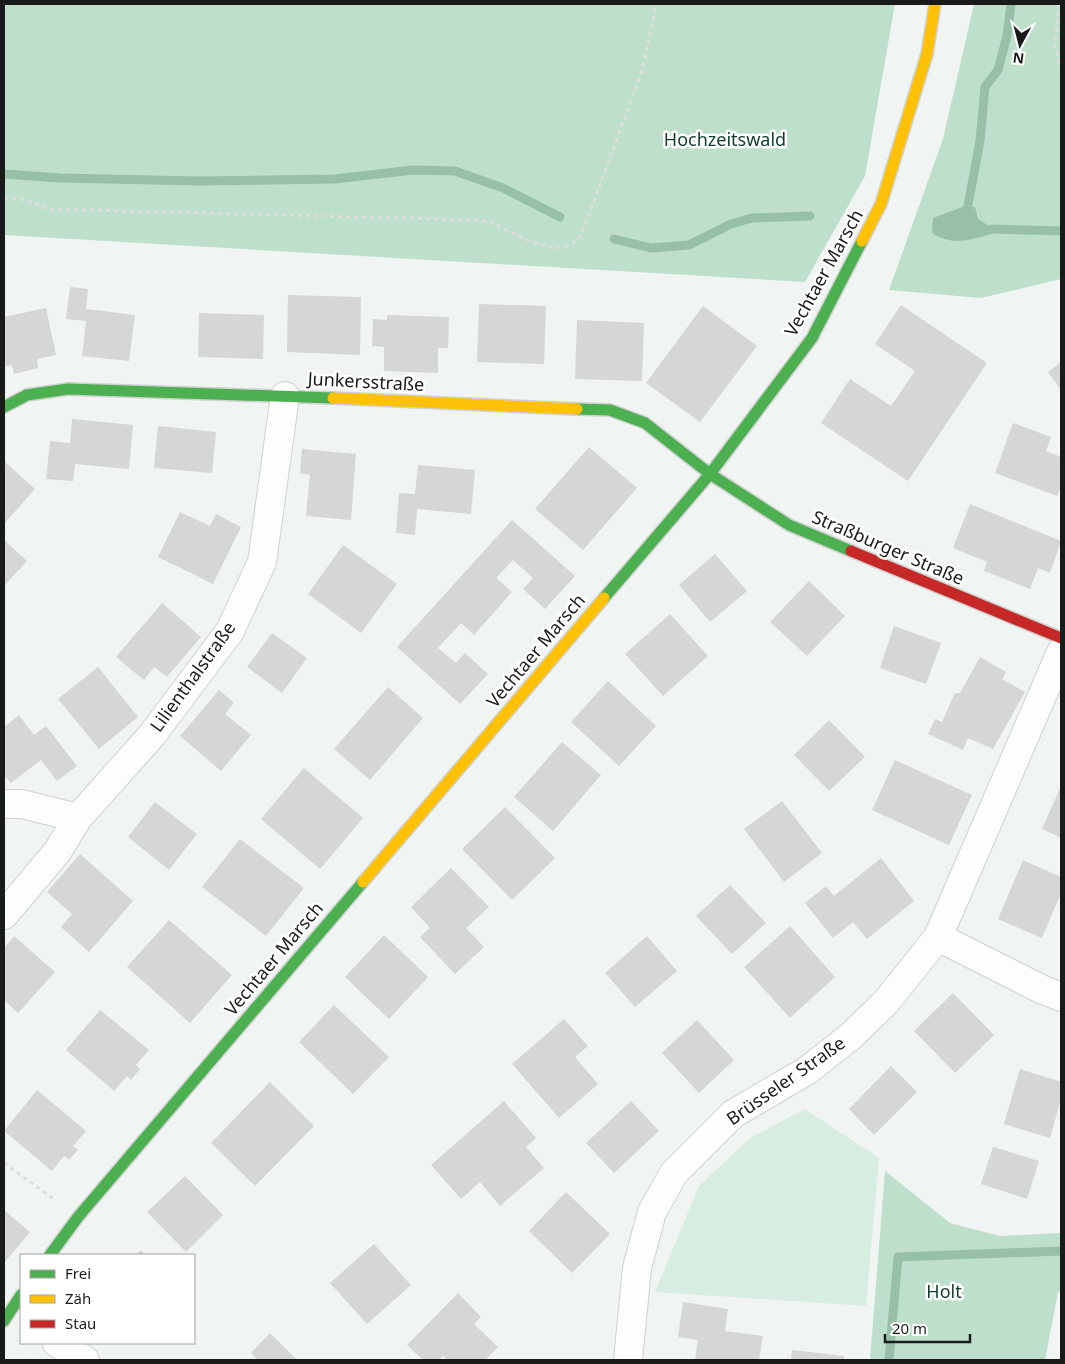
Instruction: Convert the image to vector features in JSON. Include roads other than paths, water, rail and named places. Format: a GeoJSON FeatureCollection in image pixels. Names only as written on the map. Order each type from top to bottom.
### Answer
{"type":"FeatureCollection","features":[{"type":"Feature","properties":{"kind":"street","name":"Vechtaer Marsch"},"geometry":{"type":"LineString","coordinates":[[51,1254],[78,1217],[710,474],[812,338],[881,204],[927,54],[935,4]]}},
{"type":"Feature","properties":{"kind":"street","name":"Junkersstraße"},"geometry":{"type":"LineString","coordinates":[[4,407],[27,395],[68,389],[610,410],[645,423],[710,474]]}},
{"type":"Feature","properties":{"kind":"street","name":"Lilienthalstraße"},"geometry":{"type":"LineString","coordinates":[[4,915],[57,852],[78,818],[152,735],[230,631],[262,562],[285,396]]}},
{"type":"Feature","properties":{"kind":"street","name":"Straßburger Straße"},"geometry":{"type":"LineString","coordinates":[[710,474],[789,525],[1061,638]]}},
{"type":"Feature","properties":{"kind":"street","name":"Brüsseler Straße"},"geometry":{"type":"LineString","coordinates":[[628,1360],[637,1268],[652,1212],[674,1172],[733,1114],[808,1070],[851,1036],[886,1002],[938,937],[1061,652]]}},
{"type":"Feature","properties":{"kind":"street"},"geometry":{"type":"LineString","coordinates":[[4,804],[22,804],[78,818]]}},
{"type":"Feature","properties":{"kind":"street"},"geometry":{"type":"LineString","coordinates":[[938,937],[1041,990],[1061,997]]}},
{"type":"Feature","properties":{"kind":"street"},"geometry":{"type":"LineString","coordinates":[[59,1344],[85,1360]]}},
{"type":"Feature","properties":{"kind":"waterway"},"geometry":{"type":"LineString","coordinates":[[964,216],[966,216],[980,141],[985,87],[998,70],[1007,36],[1011,4]]}},
{"type":"Feature","properties":{"kind":"waterway"},"geometry":{"type":"LineString","coordinates":[[4,174],[60,178],[199,181],[335,179],[413,170],[455,171],[503,188],[560,217]]}},
{"type":"Feature","properties":{"kind":"waterway"},"geometry":{"type":"LineString","coordinates":[[614,239],[651,248],[689,245],[731,224],[752,218],[810,216]]}},
{"type":"Feature","properties":{"kind":"waterway"},"geometry":{"type":"LineString","coordinates":[[992,229],[1061,231]]}},
{"type":"Feature","properties":{"kind":"waterway"},"geometry":{"type":"LineString","coordinates":[[889,1360],[898,1257],[1061,1251]]}},
{"type":"Feature","properties":{"kind":"park label","name":"Hochzeitswald"},"geometry":{"type":"Point","coordinates":[725,140]}},
{"type":"Feature","properties":{"kind":"park label","name":"Holt"},"geometry":{"type":"Point","coordinates":[944,1292]}}]}
